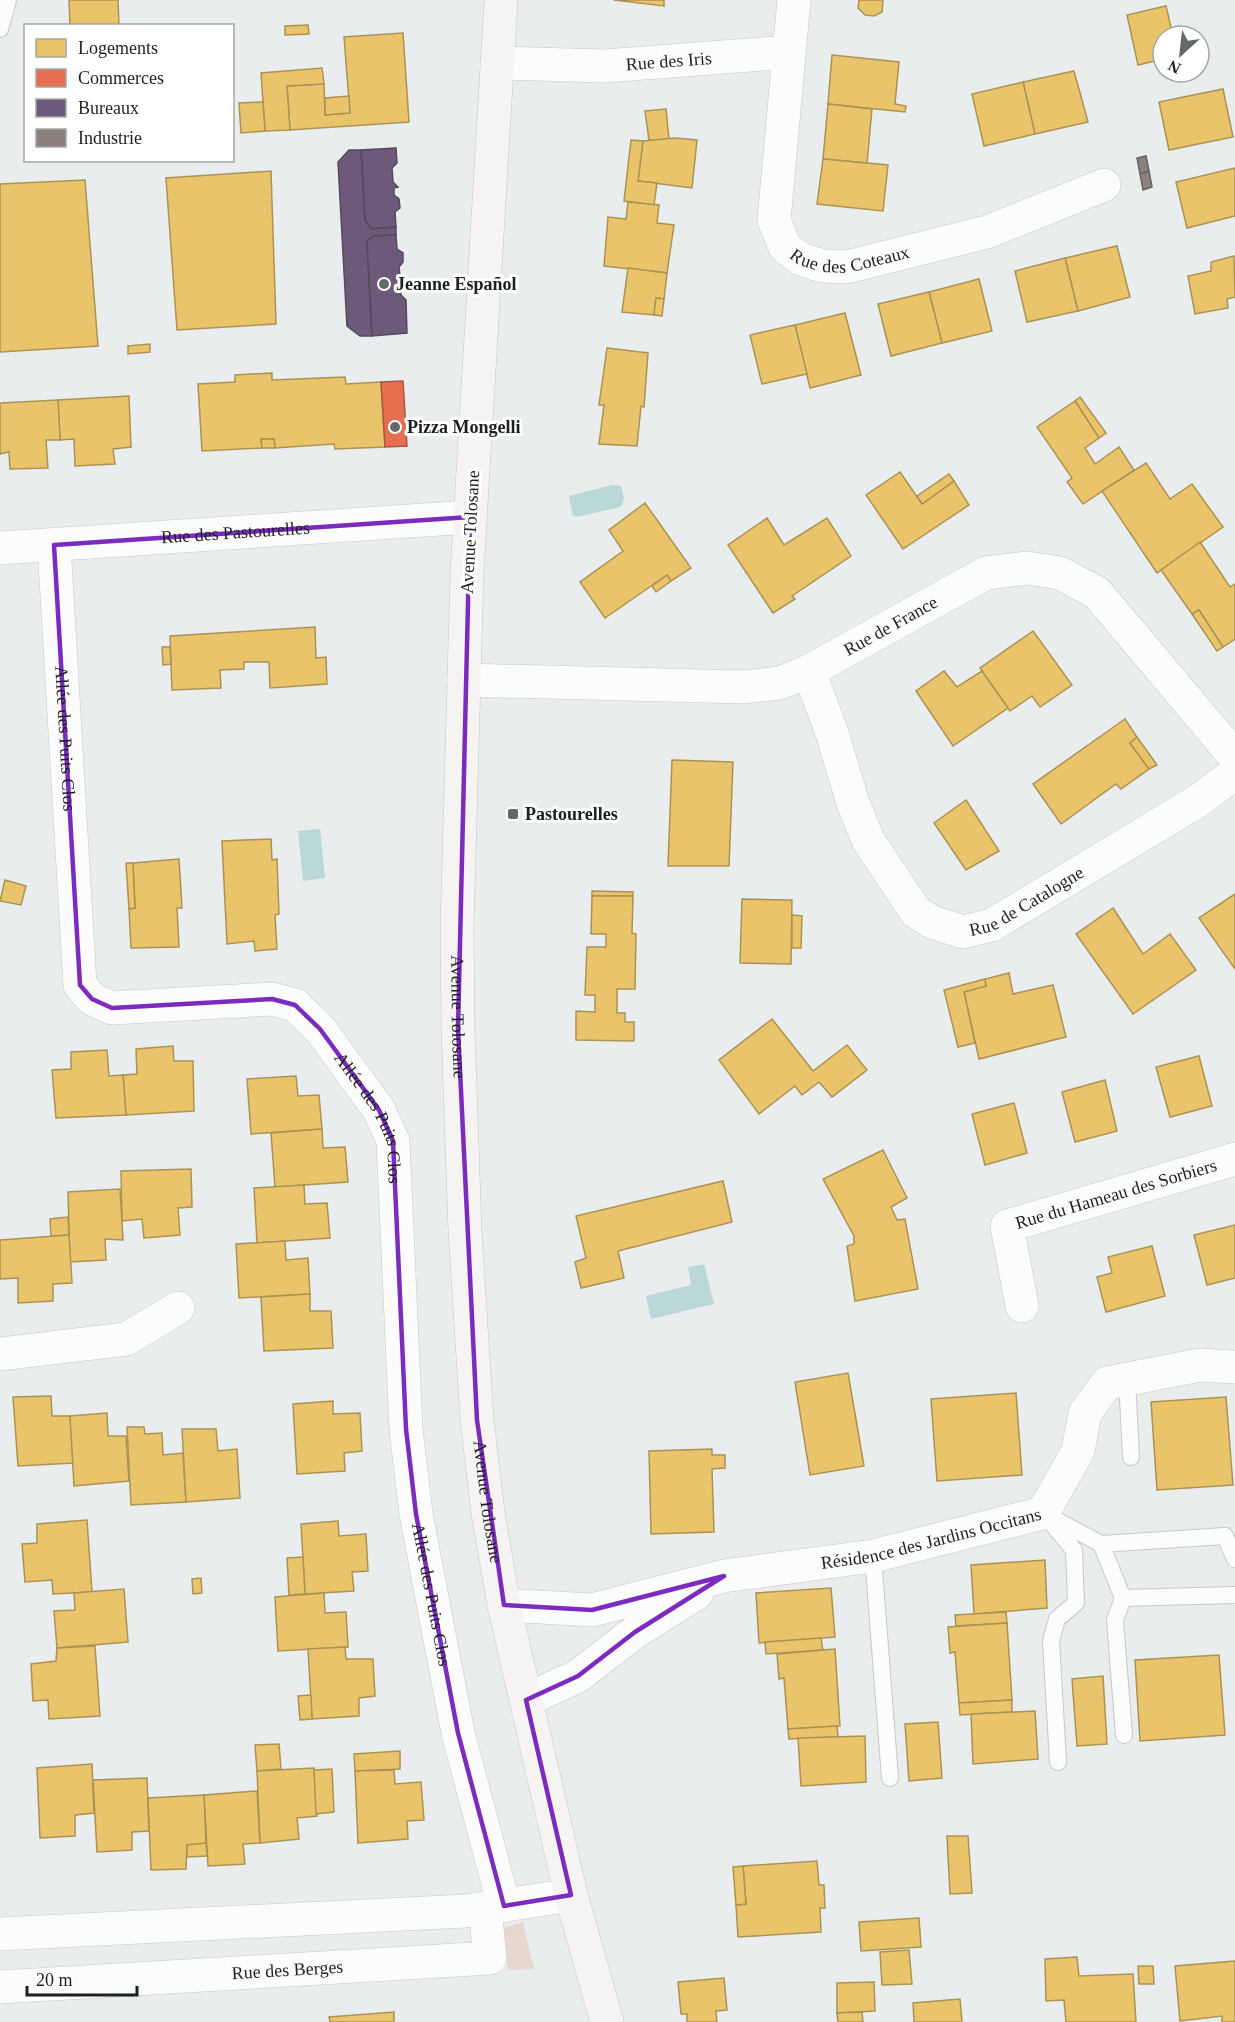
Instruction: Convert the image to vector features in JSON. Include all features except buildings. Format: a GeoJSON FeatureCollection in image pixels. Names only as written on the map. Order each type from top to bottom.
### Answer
{"type":"FeatureCollection","features":[{"type":"Feature","properties":{"kind":"main road","name":"Avenue Tolosane"},"geometry":{"type":"LineString","coordinates":[[501,0],[470,517],[464,680],[457,928],[465,1231],[477,1420],[488,1514],[504,1605],[571,1895],[607,2022]]}},
{"type":"Feature","properties":{"kind":"street"},"geometry":{"type":"LineString","coordinates":[[789,52],[794,0]]}},
{"type":"Feature","properties":{"kind":"street","name":"Rue des Iris"},"geometry":{"type":"LineString","coordinates":[[497,63],[605,66],[789,52]]}},
{"type":"Feature","properties":{"kind":"street","name":"Rue des Coteaux"},"geometry":{"type":"LineString","coordinates":[[789,52],[774,220],[785,247],[801,259],[822,266],[847,267],[987,232],[1104,185]]}},
{"type":"Feature","properties":{"kind":"street","name":"Rue des Pastourelles"},"geometry":{"type":"LineString","coordinates":[[0,548],[470,517]]}},
{"type":"Feature","properties":{"kind":"street","name":"Allée des Puits Clos"},"geometry":{"type":"LineString","coordinates":[[54,545],[80,985],[92,999],[111,1008],[272,999],[295,1005],[320,1029],[380,1110],[393,1141],[406,1429],[416,1514],[458,1733],[495,1908]]}},
{"type":"Feature","properties":{"kind":"street","name":"Rue de France"},"geometry":{"type":"LineString","coordinates":[[464,680],[743,687],[780,682],[808,671],[986,573],[1028,568],[1060,573],[1097,593],[1235,757]]}},
{"type":"Feature","properties":{"kind":"street","name":"Rue de Catalogne"},"geometry":{"type":"LineString","coordinates":[[808,671],[832,734],[852,803],[868,840],[916,912],[932,922],[963,932],[992,925],[1198,801],[1235,772]]}},
{"type":"Feature","properties":{"kind":"street","name":"Rue du Hameau des Sorbiers"},"geometry":{"type":"LineString","coordinates":[[1022,1306],[1007,1226],[1235,1159]]}},
{"type":"Feature","properties":{"kind":"street"},"geometry":{"type":"LineString","coordinates":[[0,1354],[126,1339],[177,1308]]}},
{"type":"Feature","properties":{"kind":"street","name":"Résidence des Jardins Occitans"},"geometry":{"type":"LineString","coordinates":[[504,1605],[592,1610],[724,1576],[873,1556],[1043,1513],[1078,1451],[1085,1413],[1107,1383],[1200,1365],[1235,1366]]}},
{"type":"Feature","properties":{"kind":"street","name":"Résidence des Jardins Occitans"},"geometry":{"type":"LineString","coordinates":[[526,1700],[578,1676],[635,1632],[724,1576]]}},
{"type":"Feature","properties":{"kind":"street"},"geometry":{"type":"LineString","coordinates":[[0,1924],[0,1934],[495,1908],[571,1895]]}},
{"type":"Feature","properties":{"kind":"street","name":"Rue des Berges"},"geometry":{"type":"LineString","coordinates":[[0,1987],[490,1959],[495,1908]]}},
{"type":"Feature","properties":{"kind":"lane"},"geometry":{"type":"LineString","coordinates":[[0,28],[8,0]]}},
{"type":"Feature","properties":{"kind":"lane"},"geometry":{"type":"LineString","coordinates":[[1128,1379],[1131,1457]]}},
{"type":"Feature","properties":{"kind":"lane"},"geometry":{"type":"LineString","coordinates":[[1043,1513],[1101,1544],[1226,1536],[1235,1559]]}},
{"type":"Feature","properties":{"kind":"lane"},"geometry":{"type":"LineString","coordinates":[[1043,1513],[1074,1550],[1076,1603],[1058,1619],[1051,1641],[1058,1762]]}},
{"type":"Feature","properties":{"kind":"lane"},"geometry":{"type":"LineString","coordinates":[[1101,1544],[1123,1598],[1114,1620],[1124,1735]]}},
{"type":"Feature","properties":{"kind":"lane"},"geometry":{"type":"LineString","coordinates":[[873,1556],[890,1778]]}},
{"type":"Feature","properties":{"kind":"lane"},"geometry":{"type":"LineString","coordinates":[[1123,1598],[1235,1595]]}},
{"type":"Feature","properties":{"kind":"highlighted area"},"geometry":{"type":"Polygon","coordinates":[[[470,517],[458,1029],[477,1420],[504,1605],[592,1610],[724,1576],[635,1632],[578,1676],[526,1700],[571,1895],[504,1906],[458,1733],[416,1514],[406,1429],[393,1141],[379,1110],[320,1029],[295,1005],[272,999],[112,1008],[92,999],[80,985],[54,545],[470,517]]]}},
{"type":"Feature","properties":{"kind":"shaded area"},"geometry":{"type":"Polygon","coordinates":[[[523,1922],[534,1969],[508,1970],[502,1929],[523,1922]]]}},
{"type":"Feature","properties":{"kind":"water"},"geometry":{"type":"Polygon","coordinates":[[[612,485],[621,486],[624,498],[620,507],[573,516],[569,496],[612,485]]]}},
{"type":"Feature","properties":{"kind":"water"},"geometry":{"type":"Polygon","coordinates":[[[320,829],[325,878],[303,881],[298,831],[320,829]]]}},
{"type":"Feature","properties":{"kind":"water"},"geometry":{"type":"Polygon","coordinates":[[[704,1264],[714,1304],[651,1319],[646,1296],[691,1285],[688,1267],[704,1264]]]}},
{"type":"Feature","properties":{"kind":"place","name":"Jeanne Español"},"geometry":{"type":"Point","coordinates":[384,284]}},
{"type":"Feature","properties":{"kind":"place","name":"Pizza Mongelli"},"geometry":{"type":"Point","coordinates":[395,427]}},
{"type":"Feature","properties":{"kind":"place","name":"Pastourelles"},"geometry":{"type":"Point","coordinates":[513,814]}}]}
